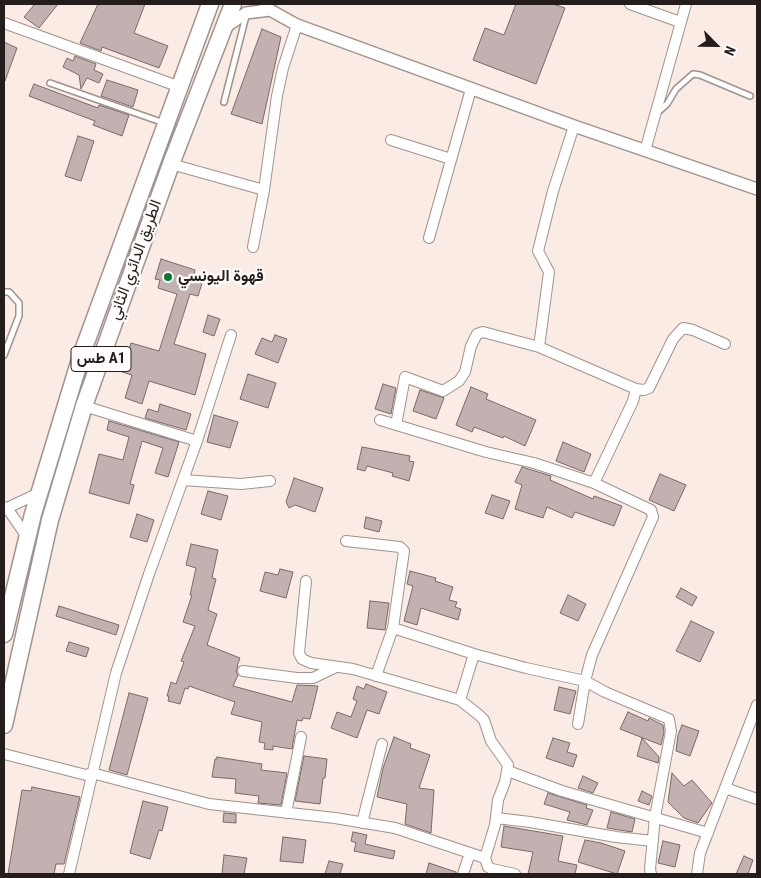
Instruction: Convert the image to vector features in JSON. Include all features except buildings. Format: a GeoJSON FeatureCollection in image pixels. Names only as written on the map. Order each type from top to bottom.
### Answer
{"type":"FeatureCollection","features":[{"type":"Feature","properties":{"kind":"highway","name":"الطريق الدائري الثاني"},"geometry":{"type":"LineString","coordinates":[[4,634],[39,493],[81,356],[210,4]]}},
{"type":"Feature","properties":{"kind":"highway","name":"الطريق الدائري الثاني"},"geometry":{"type":"LineString","coordinates":[[4,725],[50,520],[84,406],[171,164],[224,28],[240,9]]}},
{"type":"Feature","properties":{"kind":"street"},"geometry":{"type":"LineString","coordinates":[[630,4],[680,22]]}},
{"type":"Feature","properties":{"kind":"street"},"geometry":{"type":"LineString","coordinates":[[645,150],[686,4]]}},
{"type":"Feature","properties":{"kind":"street"},"geometry":{"type":"LineString","coordinates":[[240,9],[268,7],[296,25],[574,126],[757,189]]}},
{"type":"Feature","properties":{"kind":"street"},"geometry":{"type":"LineString","coordinates":[[4,23],[180,87]]}},
{"type":"Feature","properties":{"kind":"street"},"geometry":{"type":"LineString","coordinates":[[253,247],[264,190],[277,96],[296,25]]}},
{"type":"Feature","properties":{"kind":"street"},"geometry":{"type":"LineString","coordinates":[[428,238],[471,89]]}},
{"type":"Feature","properties":{"kind":"street"},"geometry":{"type":"LineString","coordinates":[[539,347],[548,272],[538,251],[553,191],[574,126]]}},
{"type":"Feature","properties":{"kind":"street"},"geometry":{"type":"LineString","coordinates":[[391,140],[451,159]]}},
{"type":"Feature","properties":{"kind":"street"},"geometry":{"type":"LineString","coordinates":[[171,164],[264,190]]}},
{"type":"Feature","properties":{"kind":"street"},"geometry":{"type":"LineString","coordinates":[[396,425],[405,377],[443,391],[459,381],[465,372],[476,334],[483,332],[539,347],[636,389],[644,390],[649,388],[673,339],[683,328],[693,330],[725,344]]}},
{"type":"Feature","properties":{"kind":"street"},"geometry":{"type":"LineString","coordinates":[[81,874],[70,873],[116,673],[197,441],[231,336]]}},
{"type":"Feature","properties":{"kind":"street"},"geometry":{"type":"LineString","coordinates":[[594,483],[633,401],[636,389]]}},
{"type":"Feature","properties":{"kind":"street"},"geometry":{"type":"LineString","coordinates":[[84,406],[197,441]]}},
{"type":"Feature","properties":{"kind":"street"},"geometry":{"type":"LineString","coordinates":[[380,420],[486,452],[534,463],[594,483],[646,506],[653,513],[592,655],[585,681],[578,724]]}},
{"type":"Feature","properties":{"kind":"street"},"geometry":{"type":"LineString","coordinates":[[183,480],[241,484],[270,481]]}},
{"type":"Feature","properties":{"kind":"street"},"geometry":{"type":"LineString","coordinates":[[27,537],[5,507],[39,493]]}},
{"type":"Feature","properties":{"kind":"street"},"geometry":{"type":"LineString","coordinates":[[346,541],[400,547],[404,550],[393,628],[376,676]]}},
{"type":"Feature","properties":{"kind":"street"},"geometry":{"type":"LineString","coordinates":[[306,581],[299,653],[302,659],[334,668],[353,669],[460,700],[484,720],[491,741],[508,765],[508,771],[498,800],[496,818],[486,858],[488,867],[515,874]]}},
{"type":"Feature","properties":{"kind":"street"},"geometry":{"type":"LineString","coordinates":[[393,628],[474,654],[585,681],[604,692],[666,717],[671,722],[671,731],[655,817],[650,869],[652,874]]}},
{"type":"Feature","properties":{"kind":"street"},"geometry":{"type":"LineString","coordinates":[[460,700],[474,654]]}},
{"type":"Feature","properties":{"kind":"street"},"geometry":{"type":"LineString","coordinates":[[243,671],[313,678],[334,668]]}},
{"type":"Feature","properties":{"kind":"street"},"geometry":{"type":"LineString","coordinates":[[697,874],[700,853],[757,705]]}},
{"type":"Feature","properties":{"kind":"street"},"geometry":{"type":"LineString","coordinates":[[286,813],[301,738]]}},
{"type":"Feature","properties":{"kind":"street"},"geometry":{"type":"LineString","coordinates":[[362,823],[382,744]]}},
{"type":"Feature","properties":{"kind":"street"},"geometry":{"type":"LineString","coordinates":[[4,754],[86,774],[92,773],[209,804],[395,828],[486,858]]}},
{"type":"Feature","properties":{"kind":"street"},"geometry":{"type":"LineString","coordinates":[[508,771],[562,791],[708,833]]}},
{"type":"Feature","properties":{"kind":"street"},"geometry":{"type":"LineString","coordinates":[[725,788],[757,798]]}},
{"type":"Feature","properties":{"kind":"street"},"geometry":{"type":"LineString","coordinates":[[496,818],[653,842]]}},
{"type":"Feature","properties":{"kind":"street"},"geometry":{"type":"LineString","coordinates":[[463,874],[470,853]]}},
{"type":"Feature","properties":{"kind":"lane"},"geometry":{"type":"LineString","coordinates":[[224,102],[240,9]]}},
{"type":"Feature","properties":{"kind":"lane"},"geometry":{"type":"LineString","coordinates":[[654,115],[667,104],[676,89],[693,74],[700,75],[750,96]]}},
{"type":"Feature","properties":{"kind":"lane"},"geometry":{"type":"LineString","coordinates":[[50,83],[166,124]]}},
{"type":"Feature","properties":{"kind":"lane"},"geometry":{"type":"LineString","coordinates":[[4,292],[9,292],[19,303],[19,316],[4,355]]}},
{"type":"Feature","properties":{"kind":"place","name":"قهوة اليونسي"},"geometry":{"type":"Point","coordinates":[168,277]}}]}
